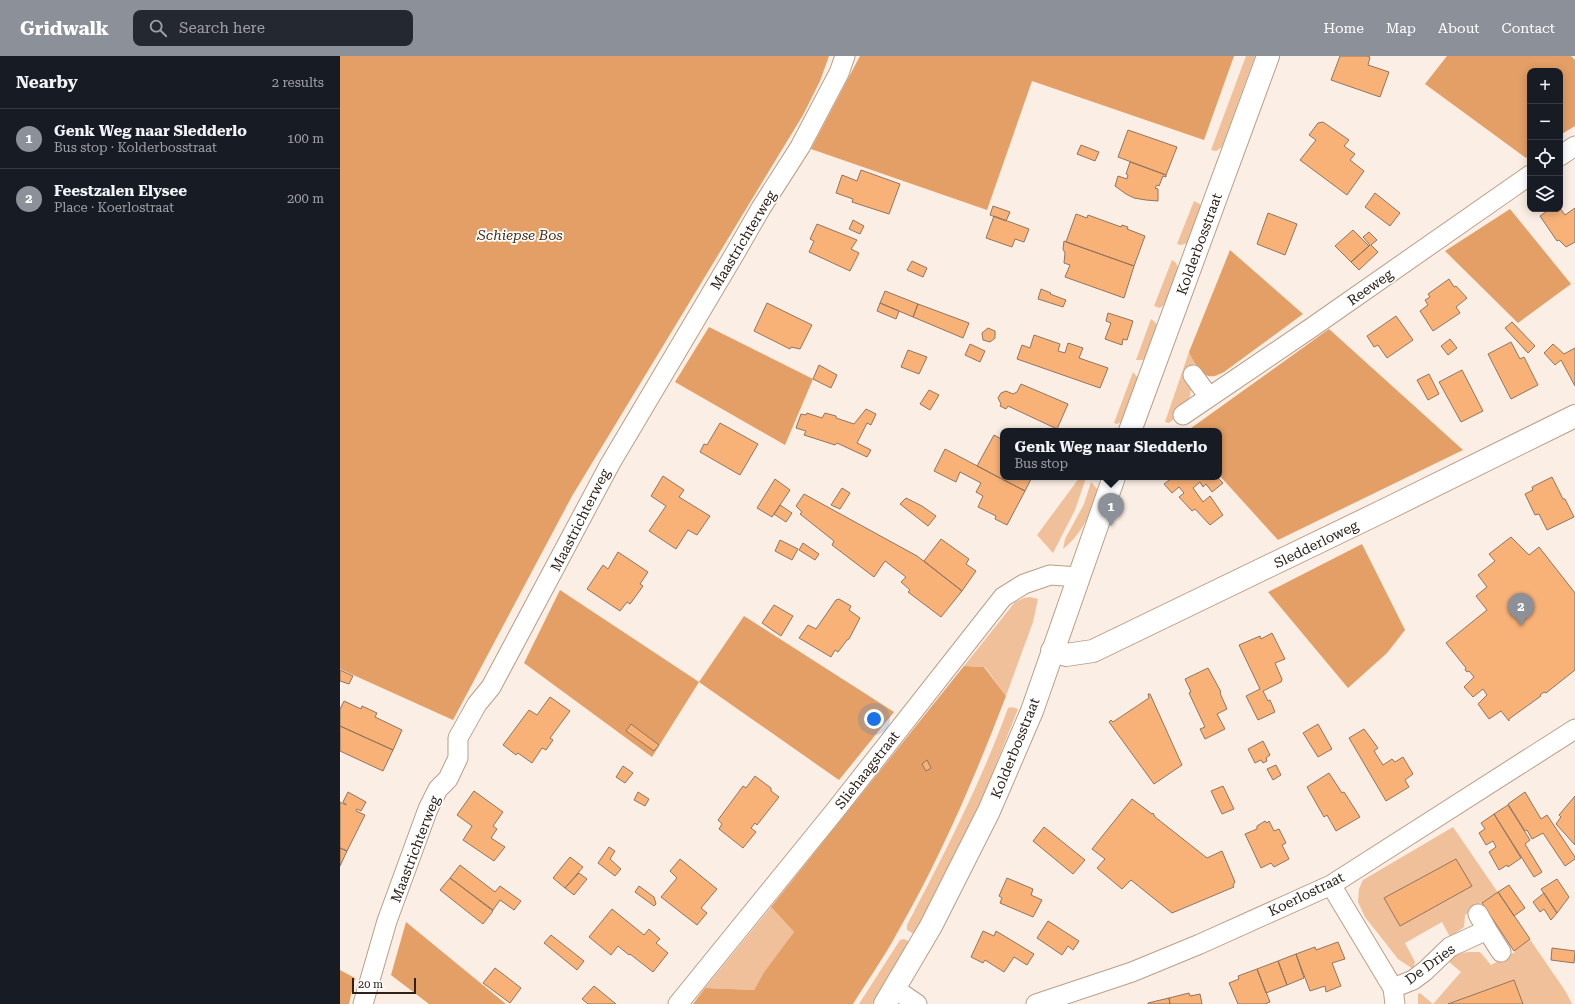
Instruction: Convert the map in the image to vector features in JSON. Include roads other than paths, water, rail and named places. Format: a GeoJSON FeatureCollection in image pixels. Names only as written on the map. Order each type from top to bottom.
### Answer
{"type":"FeatureCollection","features":[{"type":"Feature","properties":{"kind":"main road","name":"Kolderbosstraat"},"geometry":{"type":"LineString","coordinates":[[1131,428],[1268,56]]}},
{"type":"Feature","properties":{"kind":"main road","name":"Sledderloweg"},"geometry":{"type":"LineString","coordinates":[[1052,652],[1066,655],[1093,651],[1382,512],[1575,416]]}},
{"type":"Feature","properties":{"kind":"main road","name":"Kolderbosstraat"},"geometry":{"type":"LineString","coordinates":[[890,997],[931,926],[989,811],[1032,710],[1113,480]]}},
{"type":"Feature","properties":{"kind":"street","name":"Maastrichterweg"},"geometry":{"type":"LineString","coordinates":[[363,1004],[387,921],[428,809],[438,789],[448,779],[458,758],[458,738],[477,704],[495,680],[610,464],[761,208],[800,147],[839,73],[845,56]]}},
{"type":"Feature","properties":{"kind":"street"},"geometry":{"type":"LineString","coordinates":[[1563,154],[1575,146]]}},
{"type":"Feature","properties":{"kind":"street","name":"Reeweg"},"geometry":{"type":"LineString","coordinates":[[1184,415],[1527,178]]}},
{"type":"Feature","properties":{"kind":"street"},"geometry":{"type":"LineString","coordinates":[[1193,375],[1209,397]]}},
{"type":"Feature","properties":{"kind":"street","name":"Sliehaagstraat"},"geometry":{"type":"LineString","coordinates":[[678,1004],[839,806],[1002,597],[1024,584],[1050,575],[1079,577]]}},
{"type":"Feature","properties":{"kind":"street","name":"Koerlostraat"},"geometry":{"type":"LineString","coordinates":[[1036,1004],[1132,972],[1200,944],[1331,885],[1575,729]]}},
{"type":"Feature","properties":{"kind":"street","name":"De Dries"},"geometry":{"type":"LineString","coordinates":[[1331,885],[1394,996],[1425,971],[1450,947],[1488,930]]}},
{"type":"Feature","properties":{"kind":"street"},"geometry":{"type":"LineString","coordinates":[[1478,914],[1501,952]]}},
{"type":"Feature","properties":{"kind":"street"},"geometry":{"type":"LineString","coordinates":[[890,997],[916,1004]]}},
{"type":"Feature","properties":{"kind":"place","name":"Genk Weg naar Sledderlo"},"geometry":{"type":"Point","coordinates":[1111,526]}},
{"type":"Feature","properties":{"kind":"place","name":"Feestzalen Elysee"},"geometry":{"type":"Point","coordinates":[1521,626]}},
{"type":"Feature","properties":{"kind":"park label","name":"Schiepse Bos"},"geometry":{"type":"Point","coordinates":[520,235]}}]}
